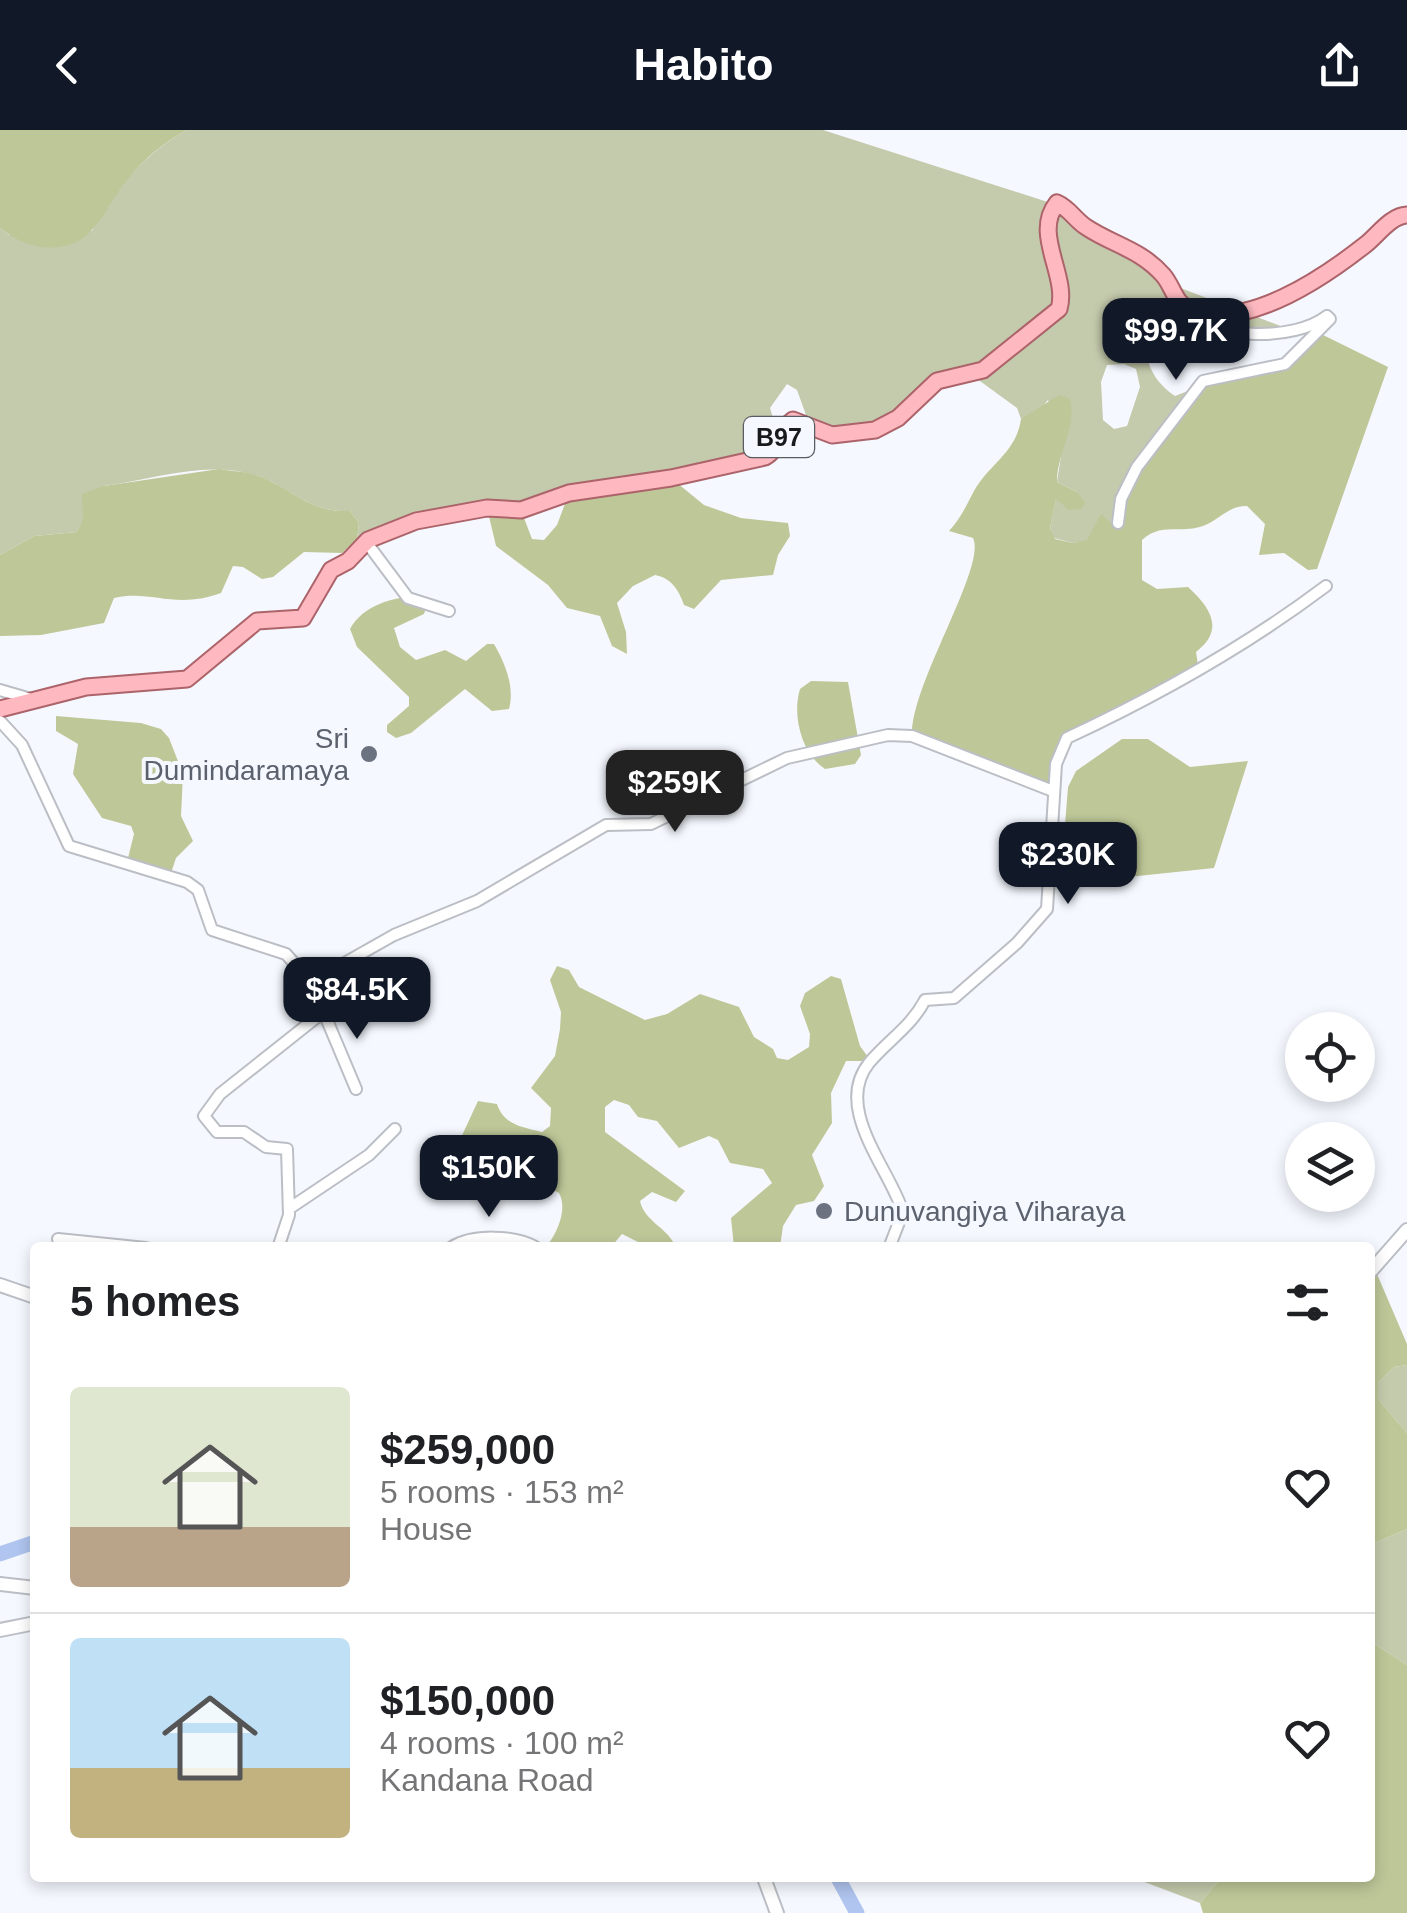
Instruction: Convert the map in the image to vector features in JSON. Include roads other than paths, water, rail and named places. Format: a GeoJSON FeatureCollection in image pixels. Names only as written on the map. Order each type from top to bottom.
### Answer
{"type":"FeatureCollection","features":[{"type":"Feature","properties":{"kind":"main road","name":"B97"},"geometry":{"type":"LineString","coordinates":[[0,708],[86,687],[198,674],[257,621],[304,618],[331,570],[368,543],[440,513],[521,510],[569,492],[671,478],[765,457],[772,453],[793,420],[832,435],[875,430],[898,418],[936,381],[983,370],[1059,309],[1063,295],[1048,233],[1058,203],[1088,228],[1137,251],[1162,274],[1182,305]]}},
{"type":"Feature","properties":{"kind":"main road"},"geometry":{"type":"LineString","coordinates":[[1182,305],[1212,313],[1271,301],[1338,264],[1394,218],[1407,214]]}},
{"type":"Feature","properties":{"kind":"street"},"geometry":{"type":"LineString","coordinates":[[1118,523],[1122,499],[1137,467],[1203,382],[1284,364],[1330,319],[1327,316],[1304,330],[1239,331],[1196,319],[1182,305]]}},
{"type":"Feature","properties":{"kind":"street"},"geometry":{"type":"LineString","coordinates":[[368,543],[408,598],[449,611]]}},
{"type":"Feature","properties":{"kind":"street"},"geometry":{"type":"LineString","coordinates":[[891,1242],[902,1212],[881,1159],[859,1126],[864,1072],[925,1000],[954,998],[1017,943],[1047,909],[1056,764],[1067,738],[1195,674],[1261,634],[1326,586]]}},
{"type":"Feature","properties":{"kind":"street"},"geometry":{"type":"LineString","coordinates":[[0,690],[32,699]]}},
{"type":"Feature","properties":{"kind":"street"},"geometry":{"type":"LineString","coordinates":[[0,721],[22,745],[69,846],[186,882],[198,890],[212,930],[286,954],[298,972],[311,982],[356,1089]]}},
{"type":"Feature","properties":{"kind":"street"},"geometry":{"type":"LineString","coordinates":[[311,982],[394,936],[477,901],[606,825],[652,824],[787,758],[825,747],[888,735],[912,736],[1053,791]]}},
{"type":"Feature","properties":{"kind":"street"},"geometry":{"type":"LineString","coordinates":[[280,1242],[290,1208],[287,1148],[266,1147],[244,1132],[218,1132],[204,1116],[220,1094],[322,1013]]}},
{"type":"Feature","properties":{"kind":"street"},"geometry":{"type":"LineString","coordinates":[[290,1208],[356,1165],[395,1129]]}},
{"type":"Feature","properties":{"kind":"street"},"geometry":{"type":"LineString","coordinates":[[1375,1266],[1407,1230]]}},
{"type":"Feature","properties":{"kind":"street"},"geometry":{"type":"LineString","coordinates":[[58,1239],[87,1242]]}},
{"type":"Feature","properties":{"kind":"street"},"geometry":{"type":"LineString","coordinates":[[463,1242],[516,1242]]}},
{"type":"Feature","properties":{"kind":"street"},"geometry":{"type":"LineString","coordinates":[[0,1285],[14,1286],[30,1295]]}},
{"type":"Feature","properties":{"kind":"street"},"geometry":{"type":"LineString","coordinates":[[0,1584],[30,1587]]}},
{"type":"Feature","properties":{"kind":"street"},"geometry":{"type":"LineString","coordinates":[[0,1630],[30,1624]]}},
{"type":"Feature","properties":{"kind":"street"},"geometry":{"type":"LineString","coordinates":[[766,1882],[778,1913]]}},
{"type":"Feature","properties":{"kind":"waterway"},"geometry":{"type":"LineString","coordinates":[[0,1554],[30,1544]]}},
{"type":"Feature","properties":{"kind":"waterway"},"geometry":{"type":"LineString","coordinates":[[840,1882],[857,1913]]}},
{"type":"Feature","properties":{"kind":"place","name":"Sri Dumindaramaya"},"geometry":{"type":"Point","coordinates":[369,754]}},
{"type":"Feature","properties":{"kind":"place","name":"Dunuvangiya Viharaya"},"geometry":{"type":"Point","coordinates":[824,1211]}}]}
